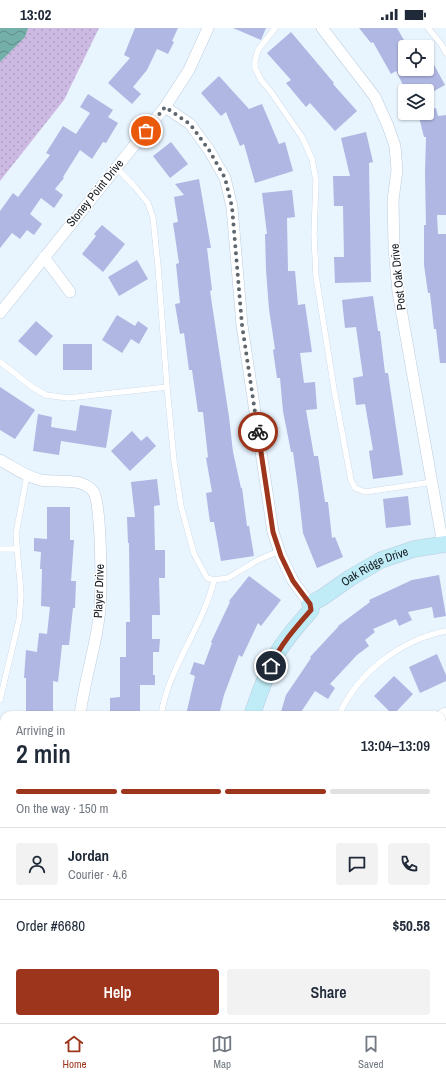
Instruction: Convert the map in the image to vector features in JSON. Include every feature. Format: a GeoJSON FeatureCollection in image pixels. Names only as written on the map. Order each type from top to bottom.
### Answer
{"type":"FeatureCollection","features":[{"type":"Feature","properties":{"kind":"street","name":"Stoney Point Drive"},"geometry":{"type":"LineString","coordinates":[[0,313],[165,107],[189,70],[208,28]]}},
{"type":"Feature","properties":{"kind":"street","name":"Post Oak Drive"},"geometry":{"type":"LineString","coordinates":[[322,28],[375,98],[388,126],[395,146],[397,170],[393,200],[394,248],[398,292],[444,544]]}},
{"type":"Feature","properties":{"kind":"street"},"geometry":{"type":"LineString","coordinates":[[165,107],[190,124],[209,150],[225,178],[232,207],[242,325],[273,532],[279,551],[293,581],[310,604],[311,610],[275,656],[261,687],[253,711]]}},
{"type":"Feature","properties":{"kind":"street"},"geometry":{"type":"LineString","coordinates":[[44,257],[70,292]]}},
{"type":"Feature","properties":{"kind":"street","name":"Player Drive"},"geometry":{"type":"LineString","coordinates":[[0,460],[27,475],[40,480],[84,484],[94,492],[99,524],[100,616],[83,693],[81,711]]}},
{"type":"Feature","properties":{"kind":"street","name":"Oak Ridge Drive"},"geometry":{"type":"LineString","coordinates":[[310,604],[324,597],[350,578],[381,560],[414,549],[444,544]]}},
{"type":"Feature","properties":{"kind":"lane"},"geometry":{"type":"LineString","coordinates":[[275,28],[258,50],[255,60],[256,68],[261,80],[302,137],[312,159],[316,181],[314,234],[316,276],[334,389],[351,480],[355,488],[365,492],[432,482]]}},
{"type":"Feature","properties":{"kind":"lane"},"geometry":{"type":"LineString","coordinates":[[428,28],[441,44],[446,53]]}},
{"type":"Feature","properties":{"kind":"lane"},"geometry":{"type":"LineString","coordinates":[[116,168],[135,187],[148,203],[152,218],[158,266],[174,461],[181,506],[194,554],[207,578],[214,580],[228,578],[258,560],[279,551]]}},
{"type":"Feature","properties":{"kind":"lane"},"geometry":{"type":"LineString","coordinates":[[0,362],[32,387],[46,395],[68,398],[167,387]]}},
{"type":"Feature","properties":{"kind":"lane"},"geometry":{"type":"LineString","coordinates":[[0,700],[19,620],[21,595],[16,534],[27,475]]}},
{"type":"Feature","properties":{"kind":"lane"},"geometry":{"type":"LineString","coordinates":[[0,549],[17,549]]}},
{"type":"Feature","properties":{"kind":"lane"},"geometry":{"type":"LineString","coordinates":[[162,711],[175,670],[210,596],[214,580]]}},
{"type":"Feature","properties":{"kind":"lane"},"geometry":{"type":"LineString","coordinates":[[341,711],[355,688],[387,657],[412,642],[446,631]]}},
{"type":"Feature","properties":{"kind":"shaded area"},"geometry":{"type":"Polygon","coordinates":[[[0,28],[99,28],[64,100],[0,181],[0,28]]]}},
{"type":"Feature","properties":{"kind":"water"},"geometry":{"type":"Polygon","coordinates":[[[0,28],[28,28],[25,37],[0,62],[0,28]]]}},
{"type":"Feature","properties":{"kind":"building"},"geometry":{"type":"Polygon","coordinates":[[[135,28],[178,28],[172,41],[174,42],[168,54],[157,49],[147,70],[133,87],[141,94],[132,104],[108,83],[130,58],[124,55],[135,28]]]}},
{"type":"Feature","properties":{"kind":"building"},"geometry":{"type":"Polygon","coordinates":[[[233,28],[266,28],[261,40],[233,28]]]}},
{"type":"Feature","properties":{"kind":"building"},"geometry":{"type":"Polygon","coordinates":[[[359,28],[397,28],[404,40],[398,40],[398,75],[396,71],[391,74],[373,42],[371,43],[359,28]]]}},
{"type":"Feature","properties":{"kind":"building"},"geometry":{"type":"Polygon","coordinates":[[[291,32],[357,111],[335,131],[310,103],[306,107],[286,83],[291,80],[267,53],[291,32]]]}},
{"type":"Feature","properties":{"kind":"building"},"geometry":{"type":"Polygon","coordinates":[[[434,65],[445,85],[434,91],[434,84],[402,84],[398,76],[434,76],[434,65]]]}},
{"type":"Feature","properties":{"kind":"building"},"geometry":{"type":"Polygon","coordinates":[[[219,76],[249,109],[262,104],[279,144],[285,142],[293,171],[255,183],[244,144],[240,146],[226,112],[221,116],[201,93],[219,76]]]}},
{"type":"Feature","properties":{"kind":"building"},"geometry":{"type":"Polygon","coordinates":[[[88,94],[113,110],[108,117],[118,123],[106,143],[103,142],[92,159],[80,150],[63,177],[64,178],[55,189],[63,195],[54,208],[41,198],[30,214],[42,224],[34,235],[27,230],[20,239],[12,233],[0,248],[0,211],[13,193],[18,197],[50,155],[46,153],[63,126],[76,134],[90,113],[80,107],[88,94]]]}},
{"type":"Feature","properties":{"kind":"building"},"geometry":{"type":"Polygon","coordinates":[[[434,108],[436,108],[438,116],[446,115],[446,215],[437,215],[438,234],[446,234],[446,363],[440,363],[436,329],[434,329],[430,293],[428,293],[424,265],[424,225],[426,225],[426,137],[424,137],[420,120],[434,120],[434,108]]]}},
{"type":"Feature","properties":{"kind":"building"},"geometry":{"type":"Polygon","coordinates":[[[366,132],[373,162],[369,163],[371,282],[335,283],[334,257],[344,257],[343,206],[334,206],[333,176],[350,176],[341,138],[366,132]]]}},
{"type":"Feature","properties":{"kind":"building"},"geometry":{"type":"Polygon","coordinates":[[[171,142],[188,164],[170,178],[153,156],[171,142]]]}},
{"type":"Feature","properties":{"kind":"building"},"geometry":{"type":"Polygon","coordinates":[[[199,179],[211,248],[207,248],[212,290],[210,291],[233,452],[242,488],[247,526],[249,526],[254,556],[221,561],[214,522],[210,522],[206,493],[212,492],[206,458],[208,457],[203,412],[198,412],[192,370],[189,370],[184,333],[180,334],[175,304],[180,303],[176,264],[179,263],[173,223],[178,222],[174,197],[184,195],[175,184],[199,179]]]}},
{"type":"Feature","properties":{"kind":"building"},"geometry":{"type":"Polygon","coordinates":[[[292,190],[295,217],[287,218],[288,271],[295,271],[298,305],[305,304],[312,352],[300,353],[304,383],[315,382],[317,409],[306,410],[314,456],[318,456],[325,502],[328,502],[332,538],[335,537],[343,557],[317,568],[303,533],[293,452],[291,452],[283,411],[280,378],[277,378],[273,350],[275,349],[269,309],[266,270],[265,234],[267,234],[262,193],[292,190]]]}},
{"type":"Feature","properties":{"kind":"building"},"geometry":{"type":"Polygon","coordinates":[[[102,225],[125,244],[103,272],[82,254],[96,236],[94,234],[102,225]]]}},
{"type":"Feature","properties":{"kind":"building"},"geometry":{"type":"Polygon","coordinates":[[[137,260],[148,279],[119,296],[108,277],[137,260]]]}},
{"type":"Feature","properties":{"kind":"building"},"geometry":{"type":"Polygon","coordinates":[[[373,296],[378,331],[380,331],[385,373],[388,373],[403,475],[373,479],[369,451],[373,450],[365,404],[356,405],[353,378],[363,376],[356,327],[345,328],[342,300],[373,296]]]}},
{"type":"Feature","properties":{"kind":"building"},"geometry":{"type":"Polygon","coordinates":[[[117,315],[135,326],[138,321],[148,328],[139,344],[131,339],[122,353],[102,340],[117,315]]]}},
{"type":"Feature","properties":{"kind":"building"},"geometry":{"type":"Polygon","coordinates":[[[36,321],[53,336],[36,356],[18,341],[36,321]]]}},
{"type":"Feature","properties":{"kind":"building"},"geometry":{"type":"Polygon","coordinates":[[[63,344],[92,344],[92,370],[63,370],[63,344]]]}},
{"type":"Feature","properties":{"kind":"building"},"geometry":{"type":"Polygon","coordinates":[[[0,387],[35,410],[15,439],[0,430],[0,387]]]}},
{"type":"Feature","properties":{"kind":"building"},"geometry":{"type":"Polygon","coordinates":[[[80,405],[112,410],[106,448],[61,441],[59,455],[33,451],[38,414],[52,417],[51,427],[76,431],[80,405]]]}},
{"type":"Feature","properties":{"kind":"building"},"geometry":{"type":"Polygon","coordinates":[[[132,431],[141,441],[147,436],[156,446],[130,471],[111,451],[132,431]]]}},
{"type":"Feature","properties":{"kind":"building"},"geometry":{"type":"Polygon","coordinates":[[[157,479],[160,505],[154,506],[155,550],[165,550],[165,578],[159,578],[160,615],[152,615],[152,639],[160,639],[159,652],[153,652],[153,675],[155,675],[155,685],[140,685],[140,711],[110,711],[110,698],[120,697],[120,657],[126,657],[126,622],[130,622],[129,543],[127,517],[135,517],[131,482],[157,479]]]}},
{"type":"Feature","properties":{"kind":"building"},"geometry":{"type":"Polygon","coordinates":[[[408,496],[411,525],[386,528],[383,499],[408,496]]]}},
{"type":"Feature","properties":{"kind":"building"},"geometry":{"type":"Polygon","coordinates":[[[47,507],[70,507],[70,540],[74,540],[71,581],[76,581],[75,608],[73,608],[69,645],[62,645],[58,682],[53,681],[53,711],[26,711],[26,678],[24,678],[26,650],[37,652],[39,633],[47,634],[50,607],[41,606],[41,552],[34,551],[34,538],[47,539],[47,507]]]}},
{"type":"Feature","properties":{"kind":"building"},"geometry":{"type":"Polygon","coordinates":[[[439,575],[446,616],[434,618],[432,607],[408,612],[412,620],[399,626],[396,619],[373,629],[375,632],[365,640],[369,646],[357,655],[330,684],[335,688],[328,699],[315,691],[302,711],[281,711],[286,695],[311,658],[310,657],[338,626],[370,602],[369,600],[412,580],[439,575]]]}},
{"type":"Feature","properties":{"kind":"building"},"geometry":{"type":"Polygon","coordinates":[[[249,576],[281,600],[261,626],[258,623],[242,657],[239,655],[224,695],[220,711],[187,711],[195,676],[190,674],[194,662],[204,665],[212,643],[211,642],[230,602],[229,601],[249,576]]]}},
{"type":"Feature","properties":{"kind":"building"},"geometry":{"type":"Polygon","coordinates":[[[437,654],[446,675],[446,681],[420,693],[409,667],[437,654]]]}},
{"type":"Feature","properties":{"kind":"building"},"geometry":{"type":"Polygon","coordinates":[[[394,676],[413,694],[397,711],[389,711],[374,696],[394,676]]]}},
{"type":"Feature","properties":{"kind":"way so far"},"geometry":{"type":"LineString","coordinates":[[146,131],[165,107],[190,124],[209,150],[225,178],[232,207],[242,325],[258,432]]}},
{"type":"Feature","properties":{"kind":"route"},"geometry":{"type":"LineString","coordinates":[[258,432],[273,532],[281,556],[293,581],[310,604],[311,610],[275,656],[271,666]]}}]}
